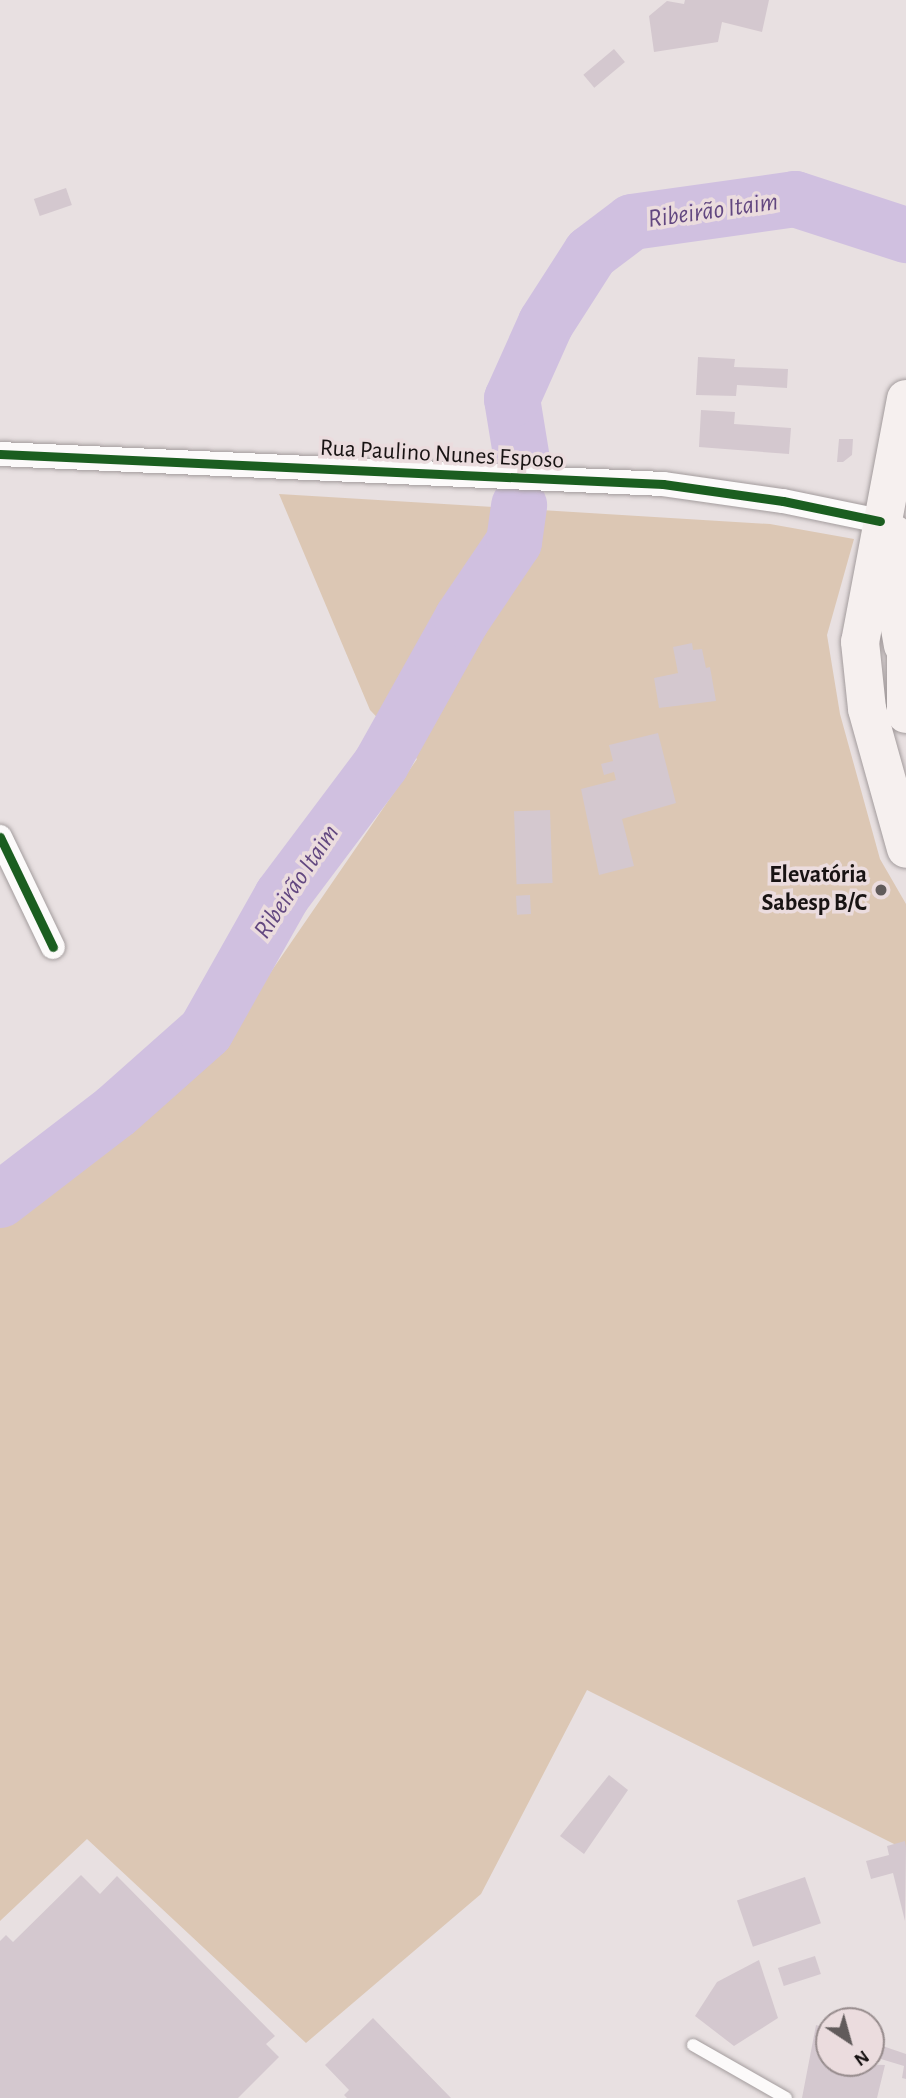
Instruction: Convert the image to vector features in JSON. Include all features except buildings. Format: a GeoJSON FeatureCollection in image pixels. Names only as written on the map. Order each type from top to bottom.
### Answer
{"type":"FeatureCollection","features":[{"type":"Feature","properties":{"kind":"main road"},"geometry":{"type":"LineString","coordinates":[[906,399],[893,512],[860,642],[866,709],[906,849]]}},
{"type":"Feature","properties":{"kind":"main road"},"geometry":{"type":"LineString","coordinates":[[893,512],[896,537],[896,606],[905,638],[906,714]]}},
{"type":"Feature","properties":{"kind":"street","name":"Rua Paulino Nunes Esposo"},"geometry":{"type":"LineString","coordinates":[[0,454],[663,484],[783,501],[893,512]]}},
{"type":"Feature","properties":{"kind":"street"},"geometry":{"type":"LineString","coordinates":[[0,837],[53,947]]}},
{"type":"Feature","properties":{"kind":"lane"},"geometry":{"type":"LineString","coordinates":[[693,2045],[786,2098]]}},
{"type":"Feature","properties":{"kind":"shaded area"},"geometry":{"type":"Polygon","coordinates":[[[279,494],[770,524],[854,539],[827,635],[840,714],[880,859],[906,904],[906,1850],[587,1690],[481,1894],[306,2043],[87,1839],[0,1921],[0,1228],[222,1043],[417,759],[370,710],[279,494]]]}},
{"type":"Feature","properties":{"kind":"waterway","name":"Ribeirão Itaim"},"geometry":{"type":"LineString","coordinates":[[523,466],[512,399],[546,323],[591,253],[632,222],[795,199],[906,235]]}},
{"type":"Feature","properties":{"kind":"waterway","name":"Ribeirão Itaim"},"geometry":{"type":"LineString","coordinates":[[0,1200],[116,1111],[206,1031],[282,896],[381,764],[462,619],[514,542],[519,505]]}},
{"type":"Feature","properties":{"kind":"cycle path"},"geometry":{"type":"LineString","coordinates":[[0,454],[663,484],[783,501],[880,521]]}},
{"type":"Feature","properties":{"kind":"cycle path"},"geometry":{"type":"LineString","coordinates":[[0,837],[53,947]]}},
{"type":"Feature","properties":{"kind":"place","name":"Elevatória Sabesp B/C"},"geometry":{"type":"Point","coordinates":[881,890]}}]}
